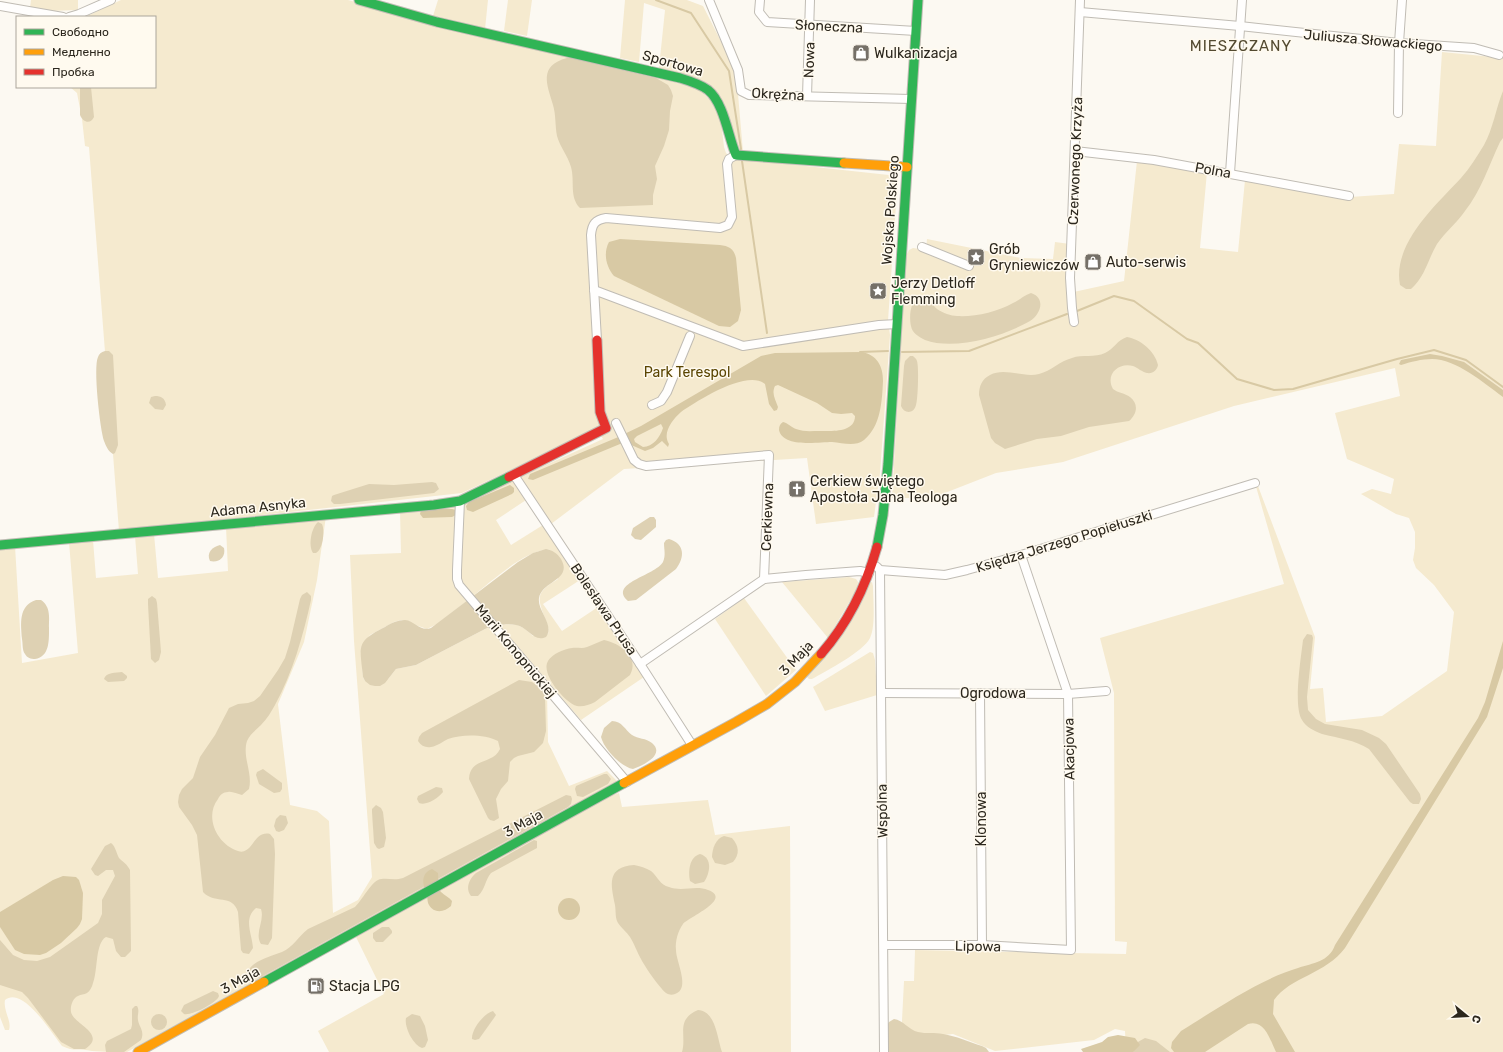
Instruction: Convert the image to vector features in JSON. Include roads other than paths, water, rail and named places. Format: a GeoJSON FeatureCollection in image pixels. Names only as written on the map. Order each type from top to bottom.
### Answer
{"type":"FeatureCollection","features":[{"type":"Feature","properties":{"kind":"street"},"geometry":{"type":"LineString","coordinates":[[72,16],[111,0]]}},
{"type":"Feature","properties":{"kind":"street","name":"Sportowa"},"geometry":{"type":"LineString","coordinates":[[359,0],[385,3],[437,22],[563,50],[697,83],[711,92],[720,104],[736,155]]}},
{"type":"Feature","properties":{"kind":"street","name":"Okrężna"},"geometry":{"type":"LineString","coordinates":[[709,0],[738,70],[741,90],[749,95],[911,99]]}},
{"type":"Feature","properties":{"kind":"street","name":"Słoneczna"},"geometry":{"type":"LineString","coordinates":[[760,0],[759,12],[767,22],[916,31]]}},
{"type":"Feature","properties":{"kind":"street","name":"Nowa"},"geometry":{"type":"LineString","coordinates":[[807,96],[810,0]]}},
{"type":"Feature","properties":{"kind":"street","name":"Wojska Polskiego"},"geometry":{"type":"LineString","coordinates":[[870,569],[882,524],[886,499],[918,0]]}},
{"type":"Feature","properties":{"kind":"street","name":"Czerwonego Krzyża"},"geometry":{"type":"LineString","coordinates":[[1074,322],[1070,278],[1080,0]]}},
{"type":"Feature","properties":{"kind":"street"},"geometry":{"type":"LineString","coordinates":[[1230,173],[1242,0]]}},
{"type":"Feature","properties":{"kind":"street"},"geometry":{"type":"LineString","coordinates":[[1398,112],[1399,43],[1402,0]]}},
{"type":"Feature","properties":{"kind":"street"},"geometry":{"type":"LineString","coordinates":[[0,6],[57,16]]}},
{"type":"Feature","properties":{"kind":"street","name":"Juliusza Słowackiego"},"geometry":{"type":"LineString","coordinates":[[1080,12],[1240,26],[1399,43],[1474,48],[1499,55]]}},
{"type":"Feature","properties":{"kind":"street","name":"Polna"},"geometry":{"type":"LineString","coordinates":[[1075,150],[1154,160],[1349,196]]}},
{"type":"Feature","properties":{"kind":"street"},"geometry":{"type":"LineString","coordinates":[[597,340],[591,235],[592,226],[597,220],[606,218],[720,228],[728,225],[732,217],[727,164],[729,159],[736,155],[907,167]]}},
{"type":"Feature","properties":{"kind":"street"},"geometry":{"type":"LineString","coordinates":[[922,246],[969,266]]}},
{"type":"Feature","properties":{"kind":"street"},"geometry":{"type":"LineString","coordinates":[[594,290],[743,346],[879,324],[897,324]]}},
{"type":"Feature","properties":{"kind":"street"},"geometry":{"type":"LineString","coordinates":[[652,405],[661,401],[667,392],[690,336]]}},
{"type":"Feature","properties":{"kind":"street","name":"Adama Asnyka"},"geometry":{"type":"LineString","coordinates":[[0,545],[434,505],[460,500],[514,475],[606,428],[600,412],[597,340]]}},
{"type":"Feature","properties":{"kind":"street","name":"Cerkiewna"},"geometry":{"type":"LineString","coordinates":[[616,423],[634,460],[639,464],[646,466],[769,455],[764,579]]}},
{"type":"Feature","properties":{"kind":"street","name":"Bolesława Prusa"},"geometry":{"type":"LineString","coordinates":[[514,475],[692,745]]}},
{"type":"Feature","properties":{"kind":"street","name":"Księdza Jerzego Popiełuszki"},"geometry":{"type":"LineString","coordinates":[[880,570],[945,575],[1021,555],[1255,483]]}},
{"type":"Feature","properties":{"kind":"street","name":"Marii Konopnickiej"},"geometry":{"type":"LineString","coordinates":[[460,500],[457,570],[459,585],[627,782]]}},
{"type":"Feature","properties":{"kind":"street","name":"Akacjowa"},"geometry":{"type":"LineString","coordinates":[[1021,555],[1068,694],[1071,950]]}},
{"type":"Feature","properties":{"kind":"street"},"geometry":{"type":"LineString","coordinates":[[640,664],[764,579],[806,574],[860,572],[870,569],[880,570]]}},
{"type":"Feature","properties":{"kind":"street","name":"3 Maja"},"geometry":{"type":"LineString","coordinates":[[138,1052],[692,745],[751,714],[777,697],[823,652],[852,609],[870,569]]}},
{"type":"Feature","properties":{"kind":"street","name":"Wspólna"},"geometry":{"type":"LineString","coordinates":[[880,570],[884,1052]]}},
{"type":"Feature","properties":{"kind":"street","name":"Ogrodowa"},"geometry":{"type":"LineString","coordinates":[[881,693],[1068,694],[1106,691]]}},
{"type":"Feature","properties":{"kind":"street","name":"Klonowa"},"geometry":{"type":"LineString","coordinates":[[980,693],[982,946]]}},
{"type":"Feature","properties":{"kind":"street","name":"Lipowa"},"geometry":{"type":"LineString","coordinates":[[884,945],[982,946],[1071,950]]}},
{"type":"Feature","properties":{"kind":"waterway"},"geometry":{"type":"LineString","coordinates":[[656,0],[691,13],[729,71],[741,149]]}},
{"type":"Feature","properties":{"kind":"waterway"},"geometry":{"type":"LineString","coordinates":[[742,161],[767,333]]}},
{"type":"Feature","properties":{"kind":"waterway"},"geometry":{"type":"LineString","coordinates":[[1077,311],[1114,296],[1134,301],[1187,339],[1198,343],[1237,379],[1274,390],[1293,389],[1434,350],[1466,360],[1503,387]]}},
{"type":"Feature","properties":{"kind":"waterway"},"geometry":{"type":"LineString","coordinates":[[902,352],[969,351],[1067,314]]}},
{"type":"Feature","properties":{"kind":"waterway"},"geometry":{"type":"LineString","coordinates":[[860,352],[888,351]]}},
{"type":"Feature","properties":{"kind":"place","name":"Wulkanizacja"},"geometry":{"type":"Point","coordinates":[861,53]}},
{"type":"Feature","properties":{"kind":"place","name":"Grób Gryniewiczów"},"geometry":{"type":"Point","coordinates":[976,257]}},
{"type":"Feature","properties":{"kind":"place","name":"Auto-serwis"},"geometry":{"type":"Point","coordinates":[1093,262]}},
{"type":"Feature","properties":{"kind":"place","name":"Jerzy Detloff Flemming"},"geometry":{"type":"Point","coordinates":[878,291]}},
{"type":"Feature","properties":{"kind":"place","name":"Cerkiew świętego Apostoła Jana Teologa"},"geometry":{"type":"Point","coordinates":[797,489]}},
{"type":"Feature","properties":{"kind":"place","name":"Stacja LPG"},"geometry":{"type":"Point","coordinates":[316,986]}},
{"type":"Feature","properties":{"kind":"district","name":"MIESZCZANY"},"geometry":{"type":"Point","coordinates":[1241,46]}},
{"type":"Feature","properties":{"kind":"park label","name":"Park Terespol"},"geometry":{"type":"Point","coordinates":[687,372]}}]}
